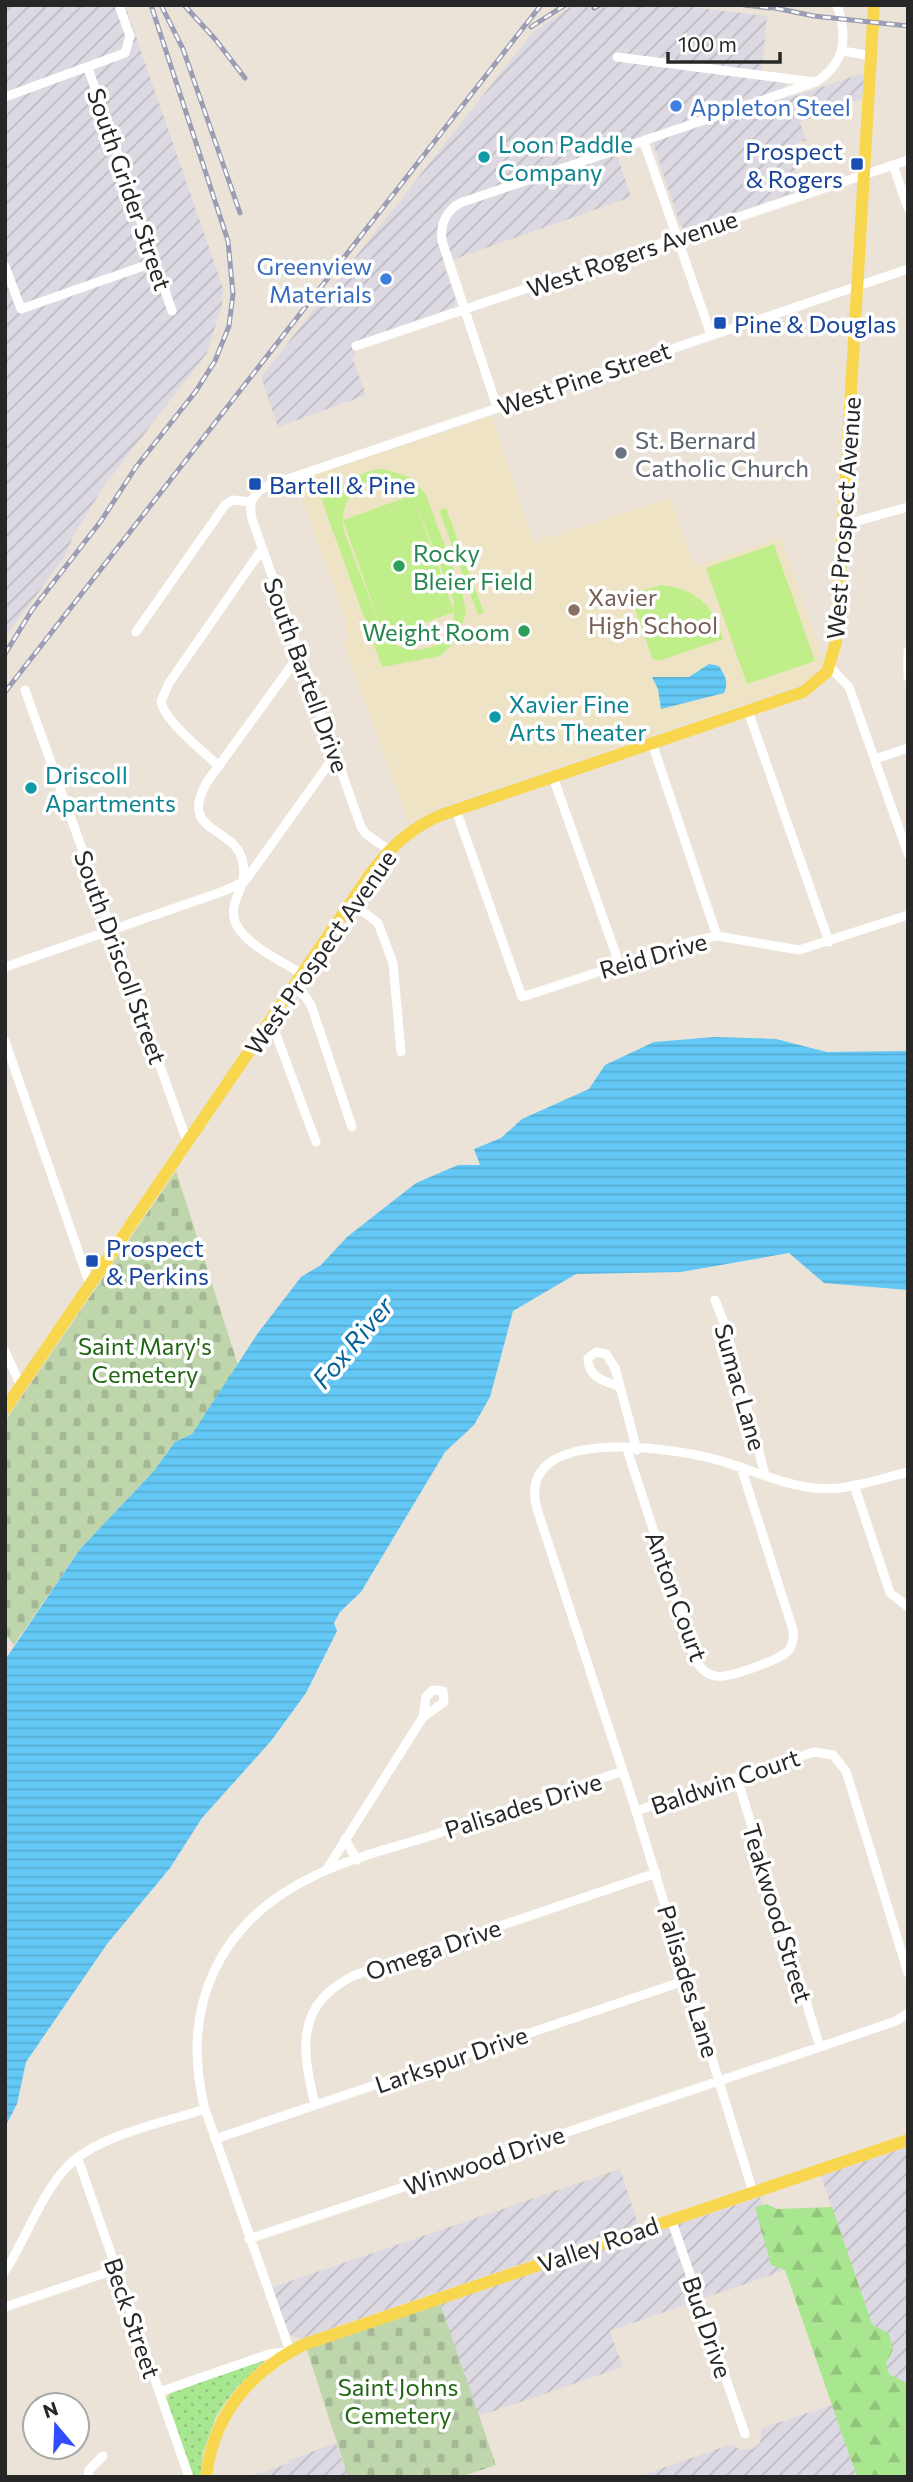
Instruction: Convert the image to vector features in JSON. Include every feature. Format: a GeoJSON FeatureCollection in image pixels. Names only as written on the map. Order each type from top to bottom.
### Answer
{"type":"FeatureCollection","features":[{"type":"Feature","properties":{"kind":"main road","name":"West Prospect Avenue"},"geometry":{"type":"LineString","coordinates":[[5,1409],[389,850],[416,827],[456,810],[807,690],[830,667],[836,642],[874,5]]}},
{"type":"Feature","properties":{"kind":"main road","name":"Valley Road"},"geometry":{"type":"LineString","coordinates":[[206,2477],[211,2445],[232,2402],[264,2368],[290,2351],[344,2328],[908,2140]]}},
{"type":"Feature","properties":{"kind":"street"},"geometry":{"type":"LineString","coordinates":[[5,97],[88,68],[127,51],[130,36],[119,5]]}},
{"type":"Feature","properties":{"kind":"street"},"geometry":{"type":"LineString","coordinates":[[497,407],[442,241],[445,217],[460,203],[816,82],[833,69],[843,51],[844,29],[837,5]]}},
{"type":"Feature","properties":{"kind":"street"},"geometry":{"type":"LineString","coordinates":[[843,51],[871,56]]}},
{"type":"Feature","properties":{"kind":"street"},"geometry":{"type":"LineString","coordinates":[[617,57],[816,82]]}},
{"type":"Feature","properties":{"kind":"street","name":"South Grider Street"},"geometry":{"type":"LineString","coordinates":[[88,68],[172,311]]}},
{"type":"Feature","properties":{"kind":"street"},"geometry":{"type":"LineString","coordinates":[[644,142],[711,335]]}},
{"type":"Feature","properties":{"kind":"street","name":"West Rogers Avenue"},"geometry":{"type":"LineString","coordinates":[[356,346],[908,160]]}},
{"type":"Feature","properties":{"kind":"street"},"geometry":{"type":"LineString","coordinates":[[893,165],[908,208]]}},
{"type":"Feature","properties":{"kind":"street"},"geometry":{"type":"LineString","coordinates":[[5,266],[21,309],[155,262]]}},
{"type":"Feature","properties":{"kind":"street","name":"West Pine Street"},"geometry":{"type":"LineString","coordinates":[[251,502],[260,489],[908,269]]}},
{"type":"Feature","properties":{"kind":"street"},"geometry":{"type":"LineString","coordinates":[[136,632],[225,505],[233,499],[251,502]]}},
{"type":"Feature","properties":{"kind":"street","name":"South Bartell Drive"},"geometry":{"type":"LineString","coordinates":[[251,502],[251,519],[363,831],[389,850]]}},
{"type":"Feature","properties":{"kind":"street"},"geometry":{"type":"LineString","coordinates":[[843,525],[908,507]]}},
{"type":"Feature","properties":{"kind":"street"},"geometry":{"type":"LineString","coordinates":[[219,766],[169,721],[161,701],[169,683],[262,549]]}},
{"type":"Feature","properties":{"kind":"street"},"geometry":{"type":"LineString","coordinates":[[908,651],[908,677]]}},
{"type":"Feature","properties":{"kind":"street"},"geometry":{"type":"LineString","coordinates":[[245,881],[238,852],[207,827],[200,813],[202,794],[219,766],[300,654]]}},
{"type":"Feature","properties":{"kind":"street"},"geometry":{"type":"LineString","coordinates":[[830,667],[848,683],[908,854]]}},
{"type":"Feature","properties":{"kind":"street","name":"South Driscoll Street"},"geometry":{"type":"LineString","coordinates":[[25,690],[188,1144]]}},
{"type":"Feature","properties":{"kind":"street"},"geometry":{"type":"LineString","coordinates":[[748,711],[829,942]]}},
{"type":"Feature","properties":{"kind":"street"},"geometry":{"type":"LineString","coordinates":[[652,743],[717,936]]}},
{"type":"Feature","properties":{"kind":"street"},"geometry":{"type":"LineString","coordinates":[[875,759],[908,748]]}},
{"type":"Feature","properties":{"kind":"street"},"geometry":{"type":"LineString","coordinates":[[302,974],[249,939],[236,925],[235,901],[245,881],[328,765],[337,758]]}},
{"type":"Feature","properties":{"kind":"street"},"geometry":{"type":"LineString","coordinates":[[552,777],[619,963]]}},
{"type":"Feature","properties":{"kind":"street","name":"Reid Drive"},"geometry":{"type":"LineString","coordinates":[[456,810],[522,997],[676,945],[717,936],[791,950],[829,942],[908,915]]}},
{"type":"Feature","properties":{"kind":"street"},"geometry":{"type":"LineString","coordinates":[[5,967],[224,891],[245,881]]}},
{"type":"Feature","properties":{"kind":"street"},"geometry":{"type":"LineString","coordinates":[[352,903],[378,923],[393,963],[401,1052]]}},
{"type":"Feature","properties":{"kind":"street"},"geometry":{"type":"LineString","coordinates":[[293,988],[310,1005],[352,1127]]}},
{"type":"Feature","properties":{"kind":"street"},"geometry":{"type":"LineString","coordinates":[[269,1024],[277,1037],[316,1142]]}},
{"type":"Feature","properties":{"kind":"street"},"geometry":{"type":"LineString","coordinates":[[5,1041],[90,1285]]}},
{"type":"Feature","properties":{"kind":"street","name":"Sumac Lane"},"geometry":{"type":"LineString","coordinates":[[715,1300],[725,1325],[765,1475]]}},
{"type":"Feature","properties":{"kind":"street"},"geometry":{"type":"LineString","coordinates":[[5,1351],[21,1386]]}},
{"type":"Feature","properties":{"kind":"street"},"geometry":{"type":"LineString","coordinates":[[618,1386],[632,1450]]}},
{"type":"Feature","properties":{"kind":"street","name":"Palisades Drive"},"geometry":{"type":"LineString","coordinates":[[290,2351],[205,2109],[197,2069],[198,2025],[206,1990],[220,1958],[260,1910],[289,1889],[327,1870],[623,1771],[534,1499],[539,1473],[552,1459],[575,1450],[681,1452],[815,1488],[854,1485],[908,1472]]}},
{"type":"Feature","properties":{"kind":"street","name":"Anton Court"},"geometry":{"type":"LineString","coordinates":[[632,1450],[695,1658],[701,1668],[715,1676],[726,1676],[777,1658],[787,1651],[793,1640],[793,1630],[741,1467]]}},
{"type":"Feature","properties":{"kind":"street"},"geometry":{"type":"LineString","coordinates":[[854,1485],[890,1593],[908,1607]]}},
{"type":"Feature","properties":{"kind":"street"},"geometry":{"type":"LineString","coordinates":[[327,1870],[423,1717]]}},
{"type":"Feature","properties":{"kind":"street","name":"Baldwin Court"},"geometry":{"type":"LineString","coordinates":[[636,1811],[814,1752],[828,1752],[840,1761],[908,1973]]}},
{"type":"Feature","properties":{"kind":"street","name":"Palisades Lane"},"geometry":{"type":"LineString","coordinates":[[623,1771],[753,2192]]}},
{"type":"Feature","properties":{"kind":"street","name":"Teakwood Street"},"geometry":{"type":"LineString","coordinates":[[737,1778],[820,2048]]}},
{"type":"Feature","properties":{"kind":"street"},"geometry":{"type":"LineString","coordinates":[[345,1839],[357,1860]]}},
{"type":"Feature","properties":{"kind":"street","name":"Omega Drive"},"geometry":{"type":"LineString","coordinates":[[315,2105],[304,2055],[306,2030],[321,2000],[339,1983],[355,1975],[656,1873]]}},
{"type":"Feature","properties":{"kind":"street","name":"Larkspur Drive"},"geometry":{"type":"LineString","coordinates":[[215,2139],[687,1980]]}},
{"type":"Feature","properties":{"kind":"street"},"geometry":{"type":"LineString","coordinates":[[719,2081],[896,2021],[908,2013]]}},
{"type":"Feature","properties":{"kind":"street","name":"Winwood Drive"},"geometry":{"type":"LineString","coordinates":[[250,2239],[719,2081]]}},
{"type":"Feature","properties":{"kind":"street"},"geometry":{"type":"LineString","coordinates":[[5,2271],[61,2175],[78,2158],[101,2144],[205,2109]]}},
{"type":"Feature","properties":{"kind":"street","name":"Beck Street"},"geometry":{"type":"LineString","coordinates":[[78,2158],[189,2477]]}},
{"type":"Feature","properties":{"kind":"street","name":"Bud Drive"},"geometry":{"type":"LineString","coordinates":[[671,2219],[745,2434]]}},
{"type":"Feature","properties":{"kind":"street"},"geometry":{"type":"LineString","coordinates":[[5,2306],[117,2269]]}},
{"type":"Feature","properties":{"kind":"street","name":"Valley Road"},"geometry":{"type":"LineString","coordinates":[[159,2392],[269,2354],[290,2351]]}},
{"type":"Feature","properties":{"kind":"street"},"geometry":{"type":"LineString","coordinates":[[88,2477],[95,2463],[103,2456]]}},
{"type":"Feature","properties":{"kind":"shaded area"},"geometry":{"type":"Polygon","coordinates":[[[5,5],[125,5],[223,288],[222,305],[207,353],[106,483],[74,534],[65,556],[5,637],[5,5]]]}},
{"type":"Feature","properties":{"kind":"shaded area"},"geometry":{"type":"Polygon","coordinates":[[[573,5],[675,5],[767,16],[761,78],[784,82],[789,98],[861,74],[864,78],[862,99],[800,122],[806,140],[788,147],[801,190],[689,229],[684,229],[680,224],[650,134],[614,146],[631,197],[443,263],[456,301],[454,307],[352,343],[355,356],[352,357],[366,395],[278,427],[261,377],[532,33],[573,5]]]}},
{"type":"Feature","properties":{"kind":"shaded area","name":"Xavier High School"},"geometry":{"type":"Polygon","coordinates":[[[492,416],[533,542],[670,498],[695,566],[781,537],[824,662],[815,675],[799,685],[437,808],[409,823],[343,642],[349,640],[345,626],[347,623],[296,481],[492,416]]]}},
{"type":"Feature","properties":{"kind":"shaded area"},"geometry":{"type":"Polygon","coordinates":[[[908,2147],[908,2384],[894,2389],[821,2176],[908,2147]]]}},
{"type":"Feature","properties":{"kind":"shaded area"},"geometry":{"type":"Polygon","coordinates":[[[620,2169],[638,2224],[303,2338],[293,2337],[284,2327],[270,2288],[620,2169]]]}},
{"type":"Feature","properties":{"kind":"shaded area"},"geometry":{"type":"Polygon","coordinates":[[[760,2197],[785,2270],[610,2331],[623,2367],[479,2416],[440,2304],[760,2197]]]}},
{"type":"Feature","properties":{"kind":"shaded area"},"geometry":{"type":"Polygon","coordinates":[[[832,2405],[857,2477],[637,2477],[732,2444],[740,2450],[753,2449],[760,2443],[762,2428],[832,2405]]]}},
{"type":"Feature","properties":{"kind":"shaded area"},"geometry":{"type":"Polygon","coordinates":[[[336,2443],[348,2477],[249,2477],[289,2463],[289,2460],[336,2443]]]}},
{"type":"Feature","properties":{"kind":"green space","name":"Rocky Bleier Field"},"geometry":{"type":"Polygon","coordinates":[[[384,469],[411,478],[426,495],[462,592],[466,612],[458,639],[440,656],[382,667],[321,498],[366,472],[384,469]],[[381,480],[363,485],[350,496],[343,520],[413,495],[400,484],[381,480]],[[414,498],[454,611],[453,599],[414,498]],[[343,520],[344,531],[383,634],[343,520]],[[454,612],[385,637],[406,649],[430,648],[448,635],[453,625],[454,612]]]}},
{"type":"Feature","properties":{"kind":"green space"},"geometry":{"type":"Polygon","coordinates":[[[446,508],[484,613],[478,615],[439,510],[446,508]]]}},
{"type":"Feature","properties":{"kind":"green space"},"geometry":{"type":"Polygon","coordinates":[[[774,544],[815,661],[747,684],[706,568],[774,544]]]}},
{"type":"Feature","properties":{"kind":"green space"},"geometry":{"type":"Polygon","coordinates":[[[661,585],[684,590],[702,601],[714,617],[723,639],[659,661],[652,658],[630,594],[661,585]]]}},
{"type":"Feature","properties":{"kind":"green space","name":"Saint Mary's Cemetery"},"geometry":{"type":"Polygon","coordinates":[[[176,1171],[238,1365],[192,1434],[175,1442],[153,1472],[80,1549],[14,1645],[5,1634],[5,1421],[176,1171]]]}},
{"type":"Feature","properties":{"kind":"green space"},"geometry":{"type":"Polygon","coordinates":[[[767,2204],[777,2209],[832,2207],[872,2324],[889,2334],[893,2350],[886,2363],[889,2374],[908,2384],[908,2477],[857,2477],[785,2270],[771,2265],[755,2207],[767,2204]]]}},
{"type":"Feature","properties":{"kind":"green space","name":"Saint Johns Cemetery"},"geometry":{"type":"Polygon","coordinates":[[[438,2297],[496,2465],[460,2477],[348,2477],[305,2344],[438,2297]]]}},
{"type":"Feature","properties":{"kind":"green space"},"geometry":{"type":"Polygon","coordinates":[[[267,2358],[236,2388],[217,2414],[203,2452],[200,2477],[193,2477],[166,2399],[169,2394],[267,2358]]]}},
{"type":"Feature","properties":{"kind":"water"},"geometry":{"type":"Polygon","coordinates":[[[709,664],[719,666],[723,673],[726,682],[724,693],[661,709],[658,689],[652,677],[689,677],[709,664]]]}},
{"type":"Feature","properties":{"kind":"water","name":"Fox River"},"geometry":{"type":"Polygon","coordinates":[[[715,1037],[776,1039],[827,1052],[908,1051],[908,1290],[824,1283],[789,1253],[681,1272],[576,1274],[513,1311],[490,1397],[474,1425],[445,1452],[361,1592],[340,1612],[334,1623],[337,1631],[306,1693],[271,1741],[202,1818],[170,1868],[107,1944],[26,2062],[17,2104],[5,2127],[5,1660],[80,1549],[153,1472],[175,1442],[192,1434],[258,1333],[301,1277],[321,1265],[347,1237],[416,1183],[458,1165],[480,1165],[474,1149],[501,1138],[522,1119],[589,1089],[605,1065],[654,1042],[715,1037]]]}},
{"type":"Feature","properties":{"kind":"railway"},"geometry":{"type":"LineString","coordinates":[[5,654],[32,610],[101,521],[136,467],[196,391],[215,361],[229,326],[233,294],[228,241],[151,5]]}},
{"type":"Feature","properties":{"kind":"railway"},"geometry":{"type":"LineString","coordinates":[[161,5],[183,49],[240,213]]}},
{"type":"Feature","properties":{"kind":"railway"},"geometry":{"type":"LineString","coordinates":[[184,5],[245,78]]}},
{"type":"Feature","properties":{"kind":"railway"},"geometry":{"type":"LineString","coordinates":[[5,692],[541,5]]}},
{"type":"Feature","properties":{"kind":"railway"},"geometry":{"type":"LineString","coordinates":[[531,27],[565,5]]}},
{"type":"Feature","properties":{"kind":"railway"},"geometry":{"type":"LineString","coordinates":[[594,8],[599,5]]}},
{"type":"Feature","properties":{"kind":"railway"},"geometry":{"type":"LineString","coordinates":[[744,5],[770,8]]}},
{"type":"Feature","properties":{"kind":"railway"},"geometry":{"type":"LineString","coordinates":[[760,5],[814,16],[908,26]]}},
{"type":"Feature","properties":{"kind":"place","name":"Appleton Steel"},"geometry":{"type":"Point","coordinates":[676,106]}},
{"type":"Feature","properties":{"kind":"place","name":"Loon Paddle Company"},"geometry":{"type":"Point","coordinates":[484,157]}},
{"type":"Feature","properties":{"kind":"place","name":"Prospect & Rogers"},"geometry":{"type":"Point","coordinates":[857,164]}},
{"type":"Feature","properties":{"kind":"place","name":"Greenview Materials"},"geometry":{"type":"Point","coordinates":[386,279]}},
{"type":"Feature","properties":{"kind":"place","name":"Pine & Douglas"},"geometry":{"type":"Point","coordinates":[720,323]}},
{"type":"Feature","properties":{"kind":"place","name":"St. Bernard Catholic Church"},"geometry":{"type":"Point","coordinates":[621,453]}},
{"type":"Feature","properties":{"kind":"place","name":"Bartell & Pine"},"geometry":{"type":"Point","coordinates":[255,484]}},
{"type":"Feature","properties":{"kind":"place","name":"Rocky Bleier Field"},"geometry":{"type":"Point","coordinates":[399,566]}},
{"type":"Feature","properties":{"kind":"place","name":"Xavier High School"},"geometry":{"type":"Point","coordinates":[574,610]}},
{"type":"Feature","properties":{"kind":"place","name":"Weight Room"},"geometry":{"type":"Point","coordinates":[524,631]}},
{"type":"Feature","properties":{"kind":"place","name":"Xavier Fine Arts Theater"},"geometry":{"type":"Point","coordinates":[495,717]}},
{"type":"Feature","properties":{"kind":"place","name":"Driscoll Apartments"},"geometry":{"type":"Point","coordinates":[31,788]}},
{"type":"Feature","properties":{"kind":"place","name":"Prospect & Perkins"},"geometry":{"type":"Point","coordinates":[92,1261]}}]}
